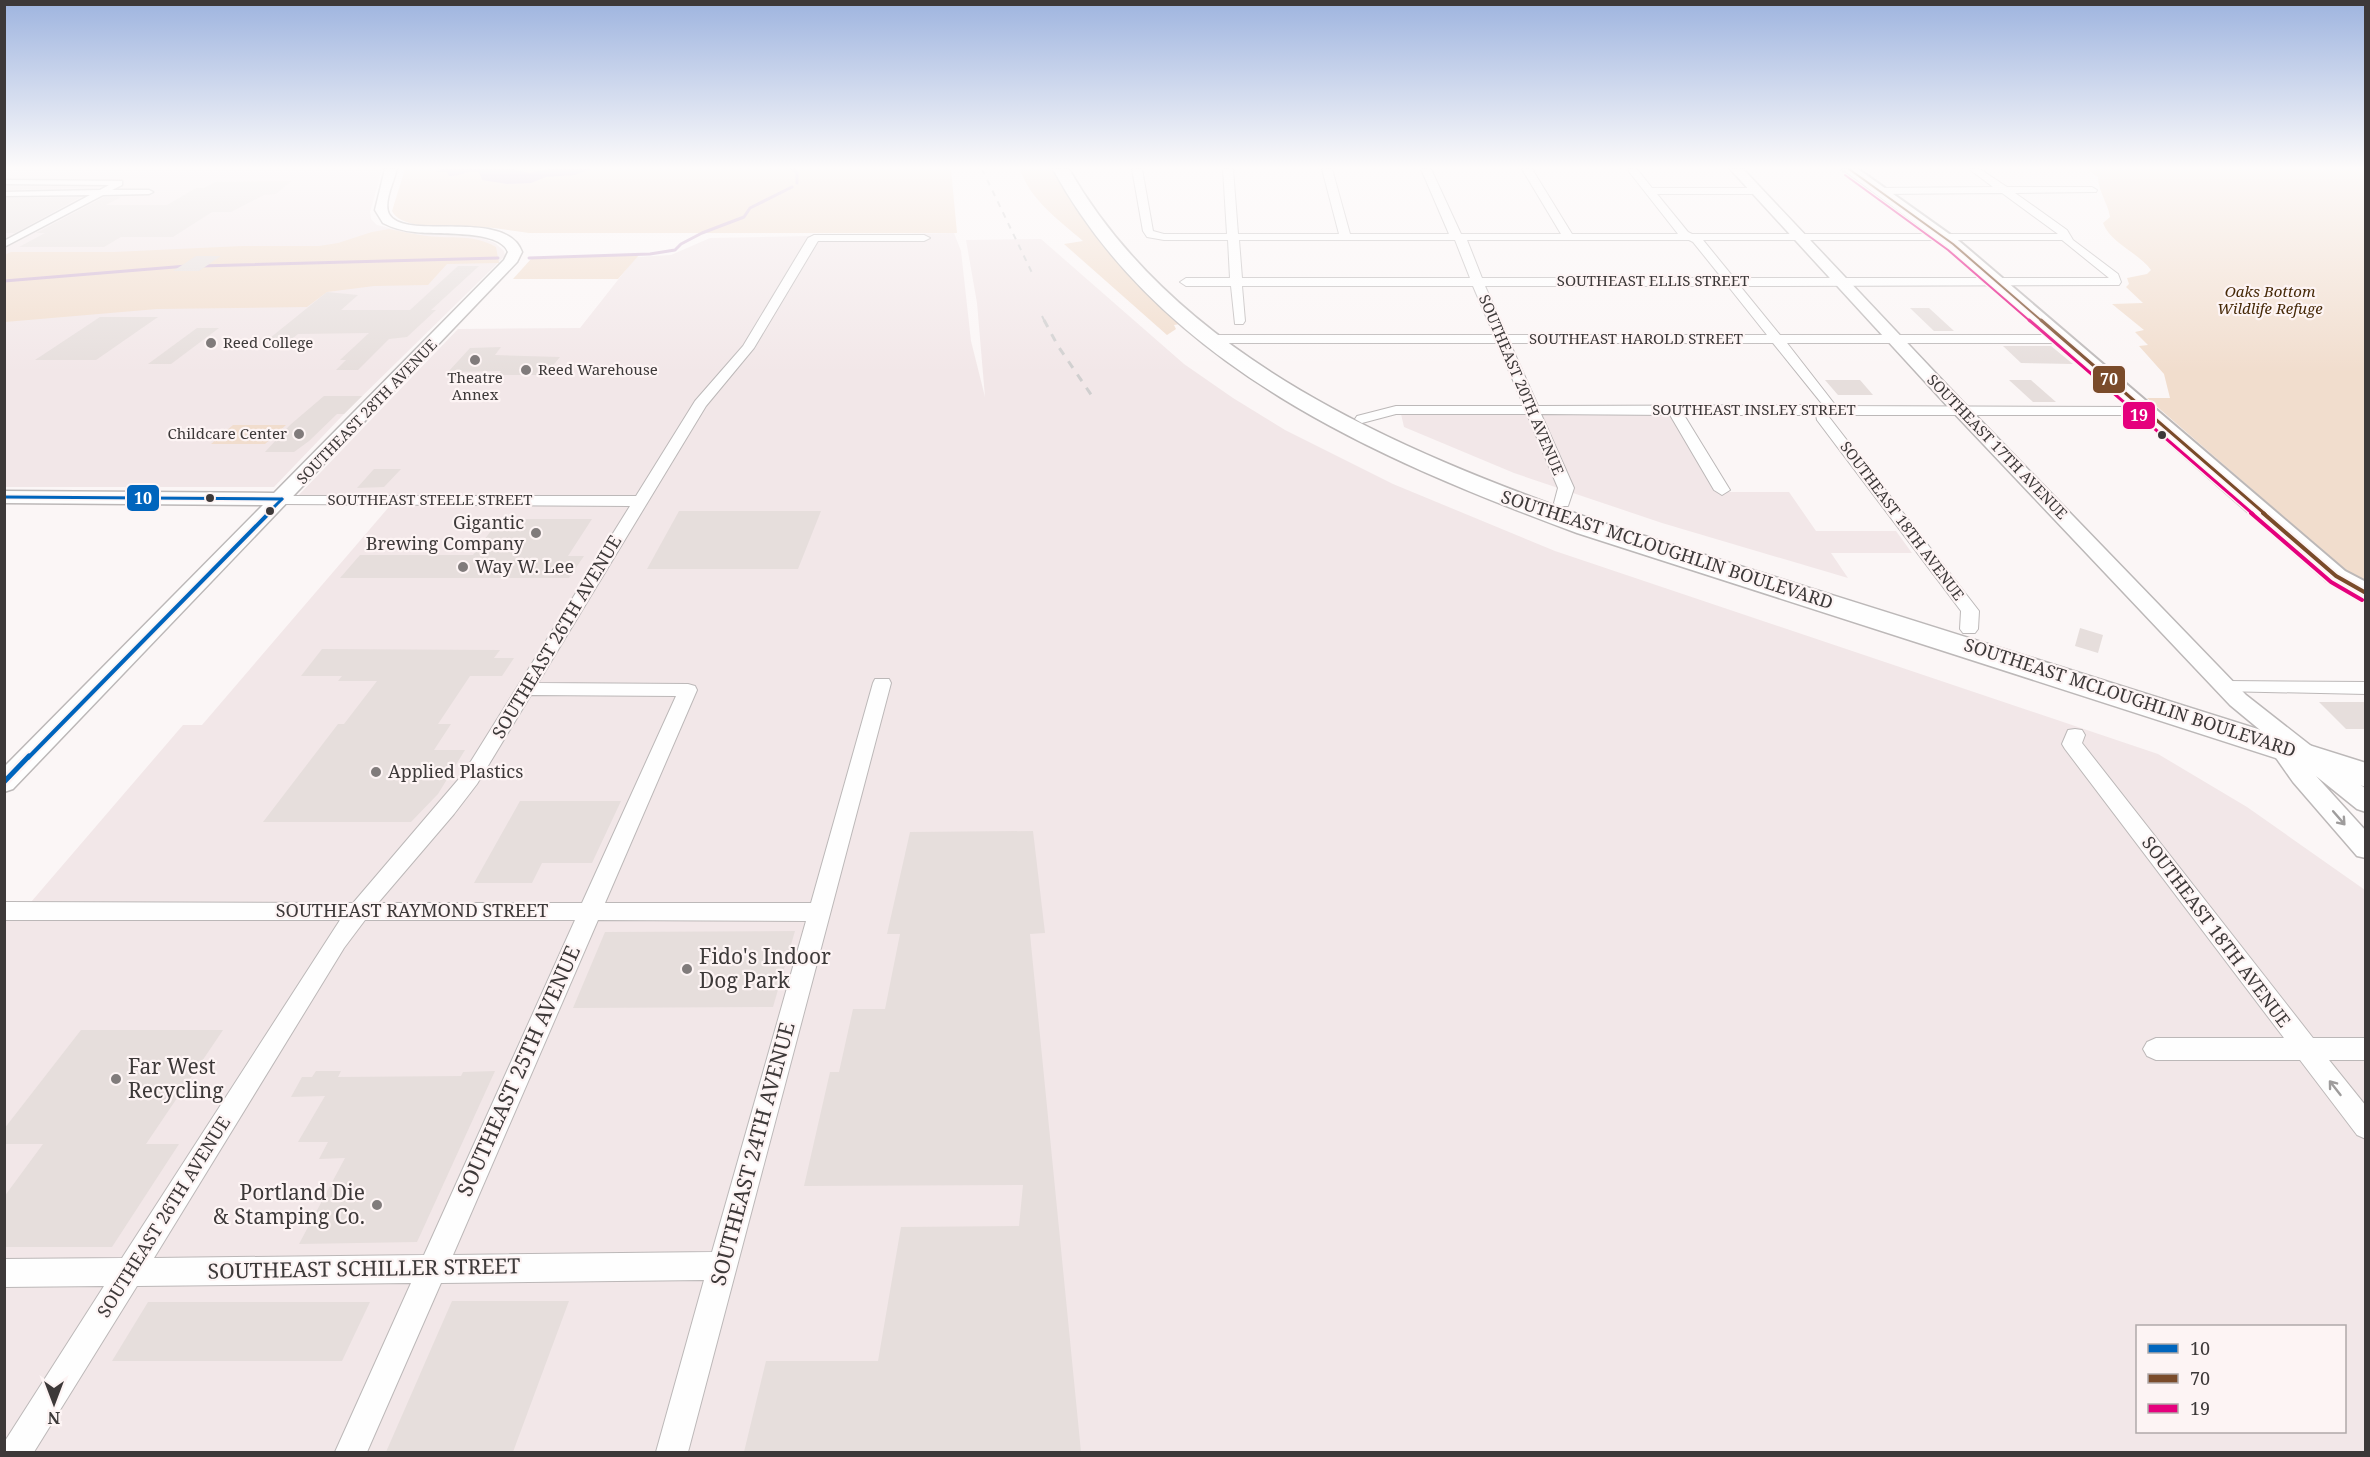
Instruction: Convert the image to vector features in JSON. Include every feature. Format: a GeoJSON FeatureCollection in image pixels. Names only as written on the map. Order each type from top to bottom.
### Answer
{"type":"FeatureCollection","features":[{"type":"Feature","properties":{"kind":"highway","name":"SOUTHEAST MCLOUGHLIN BOULEVARD"},"geometry":{"type":"LineString","coordinates":[[1107,237],[1160,297],[1228,333],[1258,375],[1322,415],[1402,455],[1479,488],[1587,527],[2282,740],[2366,755]]}},
{"type":"Feature","properties":{"kind":"highway","name":"SOUTHEAST MCLOUGHLIN BOULEVARD"},"geometry":{"type":"LineString","coordinates":[[1121,237],[1136,255],[1186,301],[1314,393],[1442,457],[1562,503],[1969,629],[2282,740],[2366,775]]}},
{"type":"Feature","properties":{"kind":"main road"},"geometry":{"type":"LineString","coordinates":[[1944,237],[2320,562],[2366,593]]}},
{"type":"Feature","properties":{"kind":"street"},"geometry":{"type":"LineString","coordinates":[[4,245],[19,237]]}},
{"type":"Feature","properties":{"kind":"street","name":"SOUTHEAST 28TH AVENUE"},"geometry":{"type":"LineString","coordinates":[[8,775],[282,499],[512,259],[514,248],[511,243],[497,237]]}},
{"type":"Feature","properties":{"kind":"street"},"geometry":{"type":"LineString","coordinates":[[1228,333],[1237,282],[1233,237],[2065,237]]}},
{"type":"Feature","properties":{"kind":"street","name":"SOUTHEAST 20TH AVENUE"},"geometry":{"type":"LineString","coordinates":[[1458,237],[1566,488],[1562,503]]}},
{"type":"Feature","properties":{"kind":"street","name":"SOUTHEAST 18TH AVENUE"},"geometry":{"type":"LineString","coordinates":[[1690,237],[1697,240],[1728,282],[1830,405],[1822,417],[1970,611],[1969,629]]}},
{"type":"Feature","properties":{"kind":"street","name":"SOUTHEAST 17TH AVENUE"},"geometry":{"type":"LineString","coordinates":[[1801,237],[2226,687],[2282,740],[2366,803]]}},
{"type":"Feature","properties":{"kind":"street","name":"SOUTHEAST ELLIS STREET"},"geometry":{"type":"LineString","coordinates":[[1186,282],[2115,282],[2114,276],[2068,242],[2065,237]]}},
{"type":"Feature","properties":{"kind":"street","name":"SOUTHEAST 26TH AVENUE"},"geometry":{"type":"LineString","coordinates":[[16,1452],[336,942],[359,910],[459,795],[703,400],[748,348],[814,238],[924,238]]}},
{"type":"Feature","properties":{"kind":"street","name":"SOUTHEAST HAROLD STREET"},"geometry":{"type":"LineString","coordinates":[[1228,333],[1502,340],[2061,339]]}},
{"type":"Feature","properties":{"kind":"street","name":"SOUTHEAST INSLEY STREET"},"geometry":{"type":"LineString","coordinates":[[1362,419],[1396,410],[2147,411]]}},
{"type":"Feature","properties":{"kind":"street"},"geometry":{"type":"LineString","coordinates":[[1674,410],[1722,490]]}},
{"type":"Feature","properties":{"kind":"street","name":"SOUTHEAST STEELE STREET"},"geometry":{"type":"LineString","coordinates":[[4,497],[640,501]]}},
{"type":"Feature","properties":{"kind":"street","name":"SOUTHEAST 24TH AVENUE"},"geometry":{"type":"LineString","coordinates":[[672,1452],[882,682]]}},
{"type":"Feature","properties":{"kind":"street"},"geometry":{"type":"LineString","coordinates":[[2226,687],[2366,688]]}},
{"type":"Feature","properties":{"kind":"street","name":"SOUTHEAST 25TH AVENUE"},"geometry":{"type":"LineString","coordinates":[[351,1452],[688,690],[525,689]]}},
{"type":"Feature","properties":{"kind":"street","name":"SOUTHEAST 18TH AVENUE"},"geometry":{"type":"LineString","coordinates":[[2075,735],[2072,744],[2366,1127]]}},
{"type":"Feature","properties":{"kind":"street","name":"SOUTHEAST 17TH AVENUE"},"geometry":{"type":"LineString","coordinates":[[2282,740],[2302,776],[2366,849]]}},
{"type":"Feature","properties":{"kind":"street","name":"SOUTHEAST RAYMOND STREET"},"geometry":{"type":"LineString","coordinates":[[4,911],[819,912]]}},
{"type":"Feature","properties":{"kind":"street"},"geometry":{"type":"LineString","coordinates":[[2156,1049],[2366,1049]]}},
{"type":"Feature","properties":{"kind":"street","name":"SOUTHEAST SCHILLER STREET"},"geometry":{"type":"LineString","coordinates":[[4,1273],[723,1266]]}},
{"type":"Feature","properties":{"kind":"shaded area","name":"Reed College"},"geometry":{"type":"Polygon","coordinates":[[[5,237],[479,237],[495,243],[504,251],[505,256],[344,414],[274,487],[5,487],[5,237]]]}},
{"type":"Feature","properties":{"kind":"shaded area"},"geometry":{"type":"Polygon","coordinates":[[[956,237],[961,251],[971,341],[985,397],[977,303],[966,240],[1041,239],[1184,364],[1285,430],[1393,484],[1555,551],[2158,754],[2247,807],[2365,890],[2365,1452],[5,1452],[4,909],[25,909],[183,725],[202,725],[394,501],[294,500],[458,329],[580,328],[636,257],[671,255],[710,238],[956,237]]]}},
{"type":"Feature","properties":{"kind":"shaded area"},"geometry":{"type":"Polygon","coordinates":[[[1401,414],[1679,415],[1725,492],[1789,492],[1816,531],[1896,531],[1912,553],[1831,553],[1848,578],[1662,523],[1514,473],[1404,427],[1401,414]]]}},
{"type":"Feature","properties":{"kind":"green space"},"geometry":{"type":"Polygon","coordinates":[[[357,237],[444,237],[479,240],[496,247],[499,263],[447,264],[428,285],[374,286],[327,292],[307,307],[157,309],[5,322],[4,255],[11,252],[114,252],[242,246],[319,246],[357,237]]]}},
{"type":"Feature","properties":{"kind":"green space"},"geometry":{"type":"Polygon","coordinates":[[[1078,237],[1099,237],[1144,289],[1180,324],[1174,325],[1176,329],[1167,335],[1064,244],[1083,241],[1078,237]]]}},
{"type":"Feature","properties":{"kind":"green space","name":"Oaks Bottom Wildlife Refuge"},"geometry":{"type":"Polygon","coordinates":[[[2112,237],[2365,237],[2365,583],[2345,570],[2147,398],[2170,398],[2164,374],[2139,346],[2148,345],[2135,332],[2144,330],[2112,304],[2143,303],[2126,287],[2129,284],[2127,278],[2147,274],[2151,270],[2112,237]]]}},
{"type":"Feature","properties":{"kind":"green space"},"geometry":{"type":"Polygon","coordinates":[[[639,255],[618,279],[513,279],[531,259],[639,255]]]}},
{"type":"Feature","properties":{"kind":"green space"},"geometry":{"type":"Polygon","coordinates":[[[233,425],[286,425],[265,444],[211,444],[233,425]]]}},
{"type":"Feature","properties":{"kind":"building"},"geometry":{"type":"Polygon","coordinates":[[[38,237],[173,237],[121,237],[104,247],[19,247],[38,237]]]}},
{"type":"Feature","properties":{"kind":"building"},"geometry":{"type":"Polygon","coordinates":[[[196,256],[221,256],[199,271],[173,271],[196,256]]]}},
{"type":"Feature","properties":{"kind":"building"},"geometry":{"type":"Polygon","coordinates":[[[458,266],[479,266],[431,310],[436,310],[407,337],[389,339],[358,370],[336,370],[346,360],[340,360],[369,333],[298,334],[293,338],[270,338],[327,292],[358,295],[341,310],[410,310],[458,266]]]}},
{"type":"Feature","properties":{"kind":"building"},"geometry":{"type":"Polygon","coordinates":[[[1910,308],[1929,308],[1954,331],[1934,331],[1910,308]]]}},
{"type":"Feature","properties":{"kind":"building"},"geometry":{"type":"Polygon","coordinates":[[[100,317],[158,317],[96,360],[35,360],[100,317]]]}},
{"type":"Feature","properties":{"kind":"building"},"geometry":{"type":"Polygon","coordinates":[[[197,328],[219,328],[171,364],[148,364],[197,328]]]}},
{"type":"Feature","properties":{"kind":"building"},"geometry":{"type":"Polygon","coordinates":[[[2003,346],[2051,346],[2073,364],[2021,363],[2003,346]]]}},
{"type":"Feature","properties":{"kind":"building"},"geometry":{"type":"Polygon","coordinates":[[[501,347],[495,355],[560,357],[545,375],[498,375],[501,371],[448,372],[470,348],[501,347]]]}},
{"type":"Feature","properties":{"kind":"building"},"geometry":{"type":"Polygon","coordinates":[[[1825,380],[1860,380],[1873,395],[1838,395],[1825,380]]]}},
{"type":"Feature","properties":{"kind":"building"},"geometry":{"type":"Polygon","coordinates":[[[2009,380],[2031,380],[2056,402],[2033,402],[2009,380]]]}},
{"type":"Feature","properties":{"kind":"building"},"geometry":{"type":"Polygon","coordinates":[[[324,396],[362,396],[344,414],[337,414],[294,452],[265,452],[290,425],[324,396]]]}},
{"type":"Feature","properties":{"kind":"building"},"geometry":{"type":"Polygon","coordinates":[[[374,469],[401,469],[384,487],[357,488],[374,469]]]}},
{"type":"Feature","properties":{"kind":"building"},"geometry":{"type":"Polygon","coordinates":[[[679,511],[821,511],[798,569],[647,569],[679,511]]]}},
{"type":"Feature","properties":{"kind":"building","name":"Way W. Lee"},"geometry":{"type":"Polygon","coordinates":[[[525,519],[592,519],[568,556],[584,556],[569,578],[340,578],[360,555],[473,555],[493,528],[518,528],[525,519]]]}},
{"type":"Feature","properties":{"kind":"building"},"geometry":{"type":"Polygon","coordinates":[[[2080,628],[2103,635],[2098,653],[2075,646],[2080,628]]]}},
{"type":"Feature","properties":{"kind":"building"},"geometry":{"type":"Polygon","coordinates":[[[322,649],[500,650],[494,658],[514,658],[502,676],[470,676],[438,724],[451,724],[434,750],[465,750],[438,794],[411,822],[263,822],[338,724],[344,724],[377,681],[338,681],[342,676],[301,676],[322,649]]]}},
{"type":"Feature","properties":{"kind":"building"},"geometry":{"type":"Polygon","coordinates":[[[2319,702],[2366,702],[2366,729],[2346,729],[2319,702]]]}},
{"type":"Feature","properties":{"kind":"building"},"geometry":{"type":"Polygon","coordinates":[[[520,801],[621,801],[592,863],[542,863],[532,883],[474,883],[520,801]]]}},
{"type":"Feature","properties":{"kind":"building"},"geometry":{"type":"Polygon","coordinates":[[[1033,831],[1045,933],[1030,934],[1081,1452],[744,1452],[766,1361],[878,1361],[901,1227],[1019,1226],[1023,1185],[804,1186],[830,1072],[839,1072],[853,1009],[885,1009],[900,934],[887,934],[910,832],[1033,831]]]}},
{"type":"Feature","properties":{"kind":"building","name":"Fido's Indoor Dog Park"},"geometry":{"type":"Polygon","coordinates":[[[795,931],[773,1007],[573,1008],[605,932],[795,931]]]}},
{"type":"Feature","properties":{"kind":"building"},"geometry":{"type":"Polygon","coordinates":[[[81,1030],[223,1030],[146,1144],[179,1144],[112,1247],[4,1247],[4,1197],[43,1144],[4,1144],[4,1129],[81,1030]]]}},
{"type":"Feature","properties":{"kind":"building"},"geometry":{"type":"Polygon","coordinates":[[[316,1071],[341,1071],[338,1077],[461,1076],[463,1072],[495,1071],[417,1242],[299,1244],[345,1158],[319,1159],[328,1142],[298,1142],[325,1096],[291,1097],[302,1077],[312,1077],[316,1071]]]}},
{"type":"Feature","properties":{"kind":"building"},"geometry":{"type":"Polygon","coordinates":[[[452,1301],[569,1301],[513,1452],[386,1452],[452,1301]]]}},
{"type":"Feature","properties":{"kind":"building"},"geometry":{"type":"Polygon","coordinates":[[[148,1302],[370,1302],[342,1361],[112,1361],[148,1302]]]}},
{"type":"Feature","properties":{"kind":"waterway"},"geometry":{"type":"LineString","coordinates":[[529,258],[650,254],[675,250],[694,237]]}},
{"type":"Feature","properties":{"kind":"waterway"},"geometry":{"type":"LineString","coordinates":[[200,266],[498,258]]}},
{"type":"Feature","properties":{"kind":"waterway"},"geometry":{"type":"LineString","coordinates":[[4,281],[187,266]]}},
{"type":"Feature","properties":{"kind":"railway"},"geometry":{"type":"LineString","coordinates":[[1015,237],[1034,277]]}},
{"type":"Feature","properties":{"kind":"railway"},"geometry":{"type":"LineString","coordinates":[[1042,316],[1044,320]]}},
{"type":"Feature","properties":{"kind":"railway"},"geometry":{"type":"LineString","coordinates":[[1044,320],[1058,346],[1092,396]]}},
{"type":"Feature","properties":{"kind":"transit line","name":"19"},"geometry":{"type":"LineString","coordinates":[[1930,237],[2331,582],[2362,600]]}},
{"type":"Feature","properties":{"kind":"transit line","name":"70"},"geometry":{"type":"LineString","coordinates":[[1943,237],[2336,576],[2366,593]]}},
{"type":"Feature","properties":{"kind":"transit line","name":"10"},"geometry":{"type":"LineString","coordinates":[[4,497],[282,499]]}},
{"type":"Feature","properties":{"kind":"transit line","name":"10"},"geometry":{"type":"LineString","coordinates":[[4,782],[282,499]]}},
{"type":"Feature","properties":{"kind":"place","name":"Reed College"},"geometry":{"type":"Point","coordinates":[211,343]}},
{"type":"Feature","properties":{"kind":"place","name":"Theatre Annex"},"geometry":{"type":"Point","coordinates":[475,360]}},
{"type":"Feature","properties":{"kind":"place","name":"Reed Warehouse"},"geometry":{"type":"Point","coordinates":[526,370]}},
{"type":"Feature","properties":{"kind":"place","name":"Childcare Center"},"geometry":{"type":"Point","coordinates":[299,434]}},
{"type":"Feature","properties":{"kind":"place","name":"Gigantic Brewing Company"},"geometry":{"type":"Point","coordinates":[536,533]}},
{"type":"Feature","properties":{"kind":"place","name":"Way W. Lee"},"geometry":{"type":"Point","coordinates":[463,567]}},
{"type":"Feature","properties":{"kind":"place","name":"Applied Plastics"},"geometry":{"type":"Point","coordinates":[376,772]}},
{"type":"Feature","properties":{"kind":"place","name":"Fido's Indoor Dog Park"},"geometry":{"type":"Point","coordinates":[687,969]}},
{"type":"Feature","properties":{"kind":"place","name":"Far West Recycling"},"geometry":{"type":"Point","coordinates":[116,1079]}},
{"type":"Feature","properties":{"kind":"place","name":"Portland Die & Stamping Co."},"geometry":{"type":"Point","coordinates":[377,1205]}}]}
